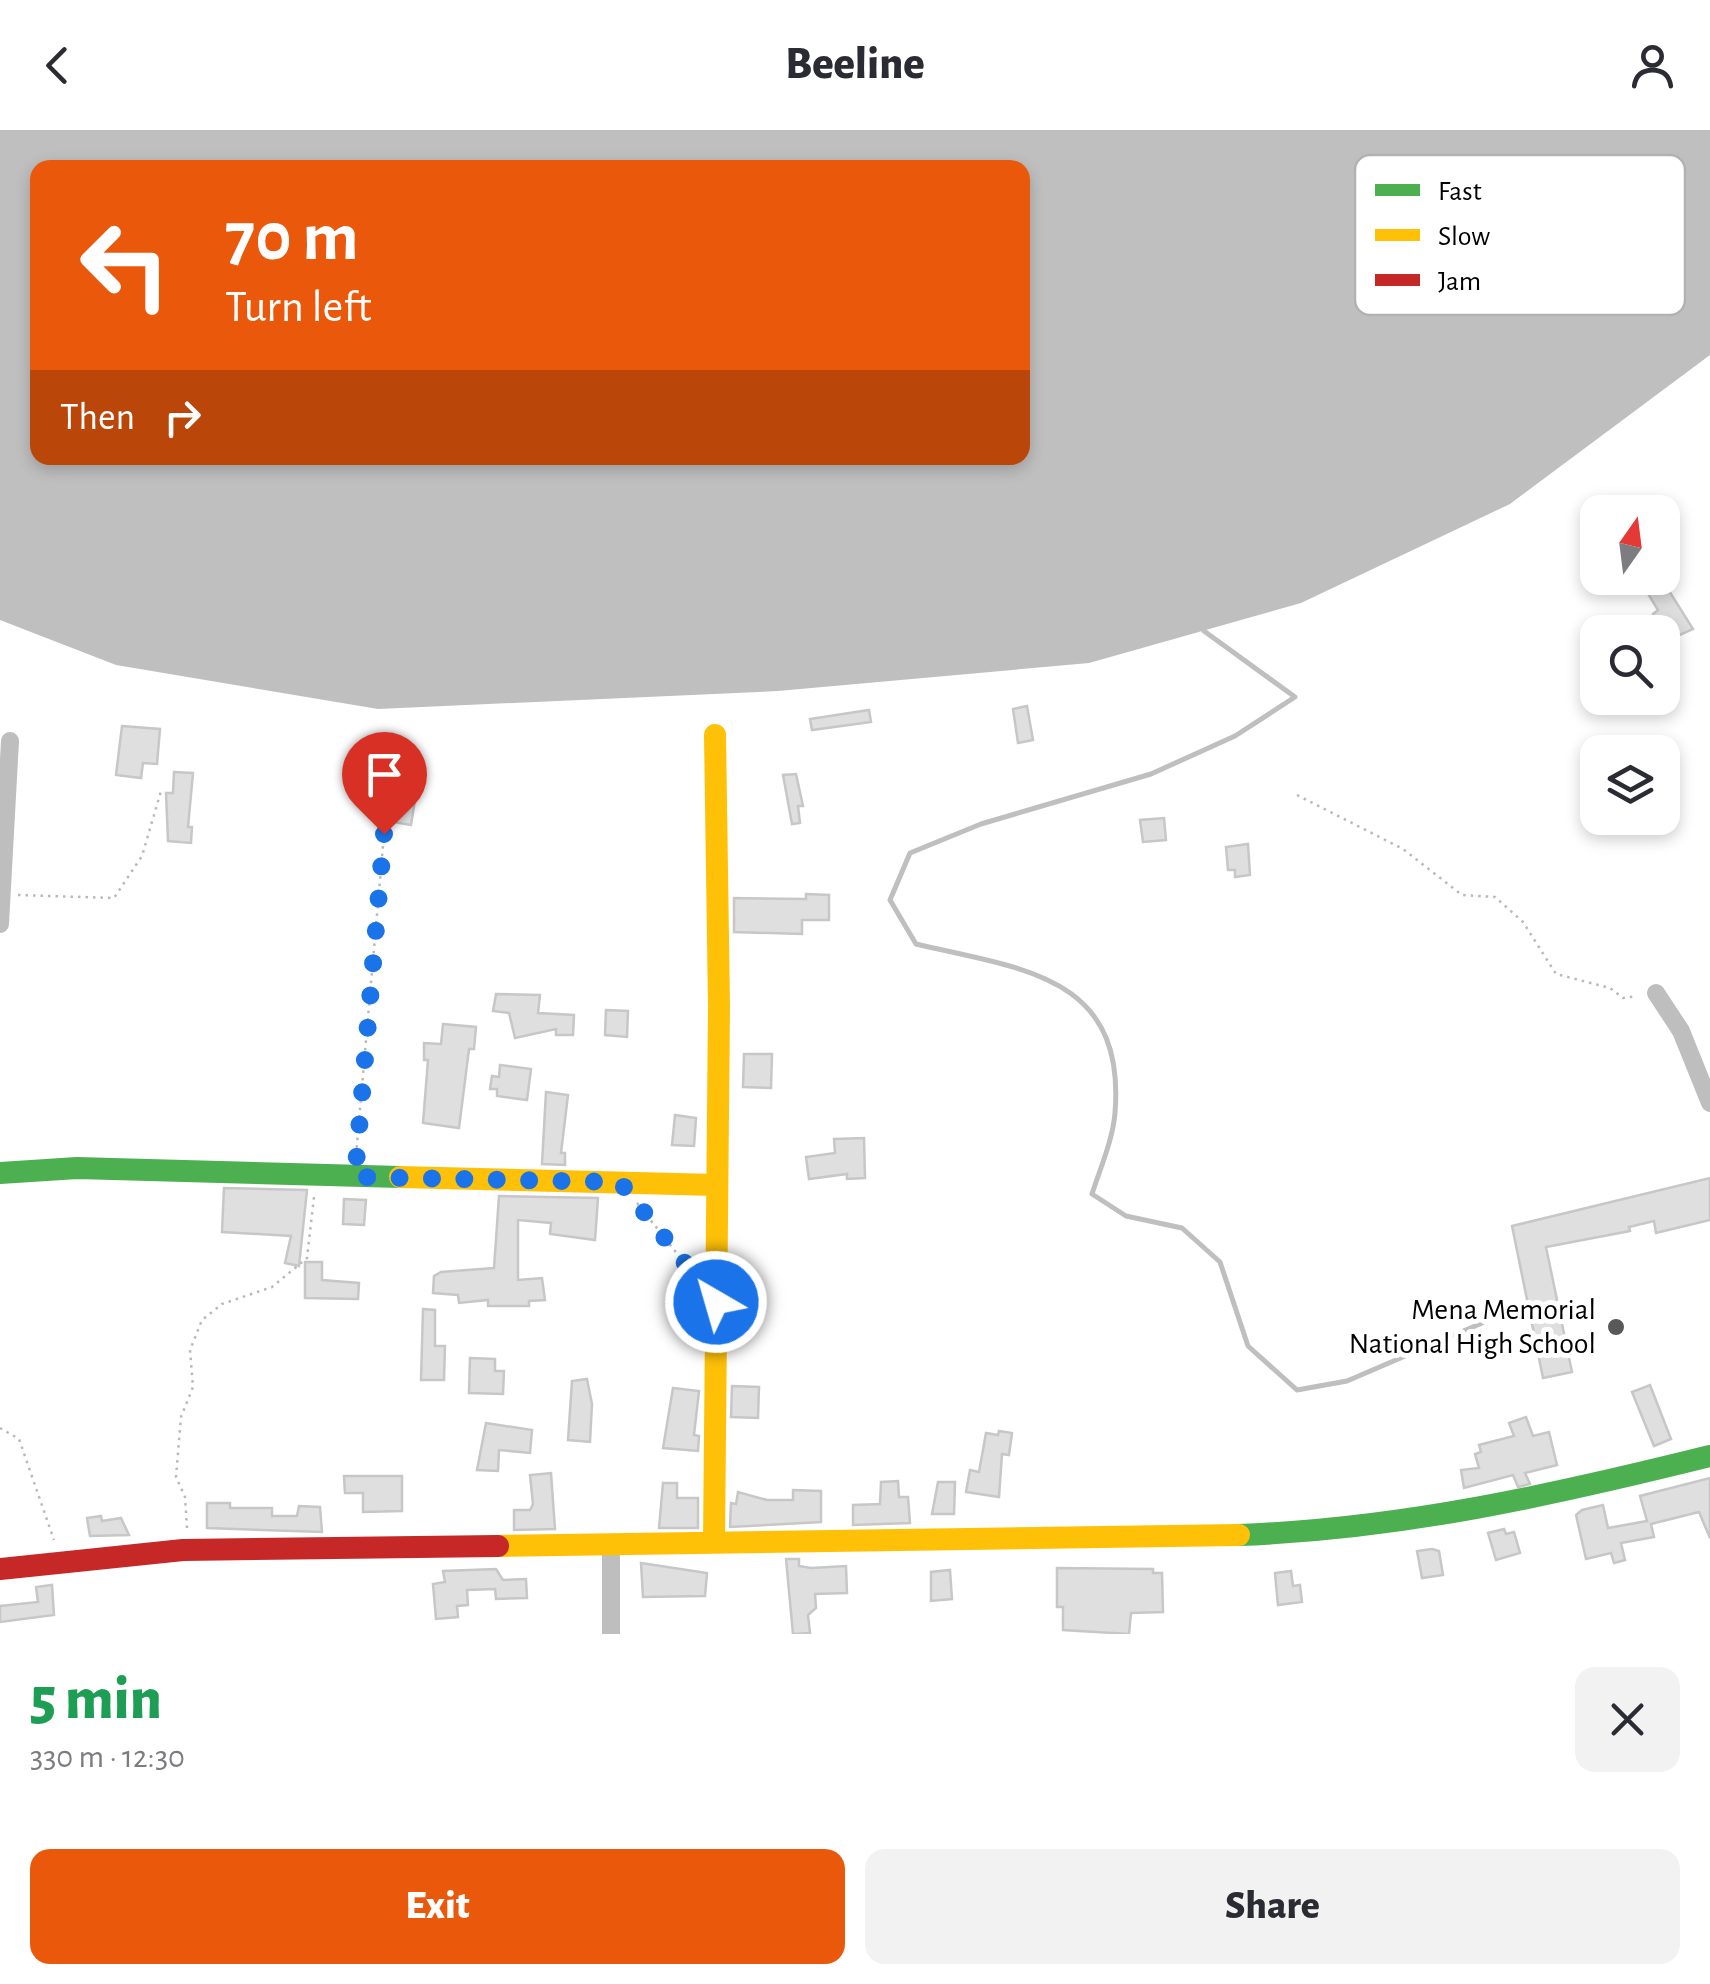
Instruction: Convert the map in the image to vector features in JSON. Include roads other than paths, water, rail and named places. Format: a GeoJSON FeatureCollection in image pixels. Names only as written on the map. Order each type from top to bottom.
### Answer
{"type":"FeatureCollection","features":[{"type":"Feature","properties":{"kind":"street"},"geometry":{"type":"LineString","coordinates":[[714,1542],[715,735]]}},
{"type":"Feature","properties":{"kind":"street"},"geometry":{"type":"LineString","coordinates":[[0,924],[10,741]]}},
{"type":"Feature","properties":{"kind":"street"},"geometry":{"type":"LineString","coordinates":[[1656,993],[1681,1031],[1710,1103]]}},
{"type":"Feature","properties":{"kind":"street"},"geometry":{"type":"LineString","coordinates":[[0,1173],[112,1168],[324,1178],[716,1185]]}},
{"type":"Feature","properties":{"kind":"street"},"geometry":{"type":"LineString","coordinates":[[0,1569],[183,1550],[1176,1538],[1328,1532],[1535,1500],[1710,1456]]}},
{"type":"Feature","properties":{"kind":"street"},"geometry":{"type":"LineString","coordinates":[[611,1544],[611,1634]]}},
{"type":"Feature","properties":{"kind":"waterway"},"geometry":{"type":"LineString","coordinates":[[1204,631],[1295,697],[1235,736],[1151,774],[981,824],[910,853],[890,900],[916,944],[1028,972],[1059,986],[1085,1005],[1103,1032],[1114,1067],[1114,1123],[1092,1194],[1126,1216],[1182,1228],[1220,1262],[1248,1346],[1297,1390],[1347,1381],[1482,1323]]}},
{"type":"Feature","properties":{"kind":"place","name":"Mena Memorial National High School"},"geometry":{"type":"Point","coordinates":[1616,1327]}}]}
